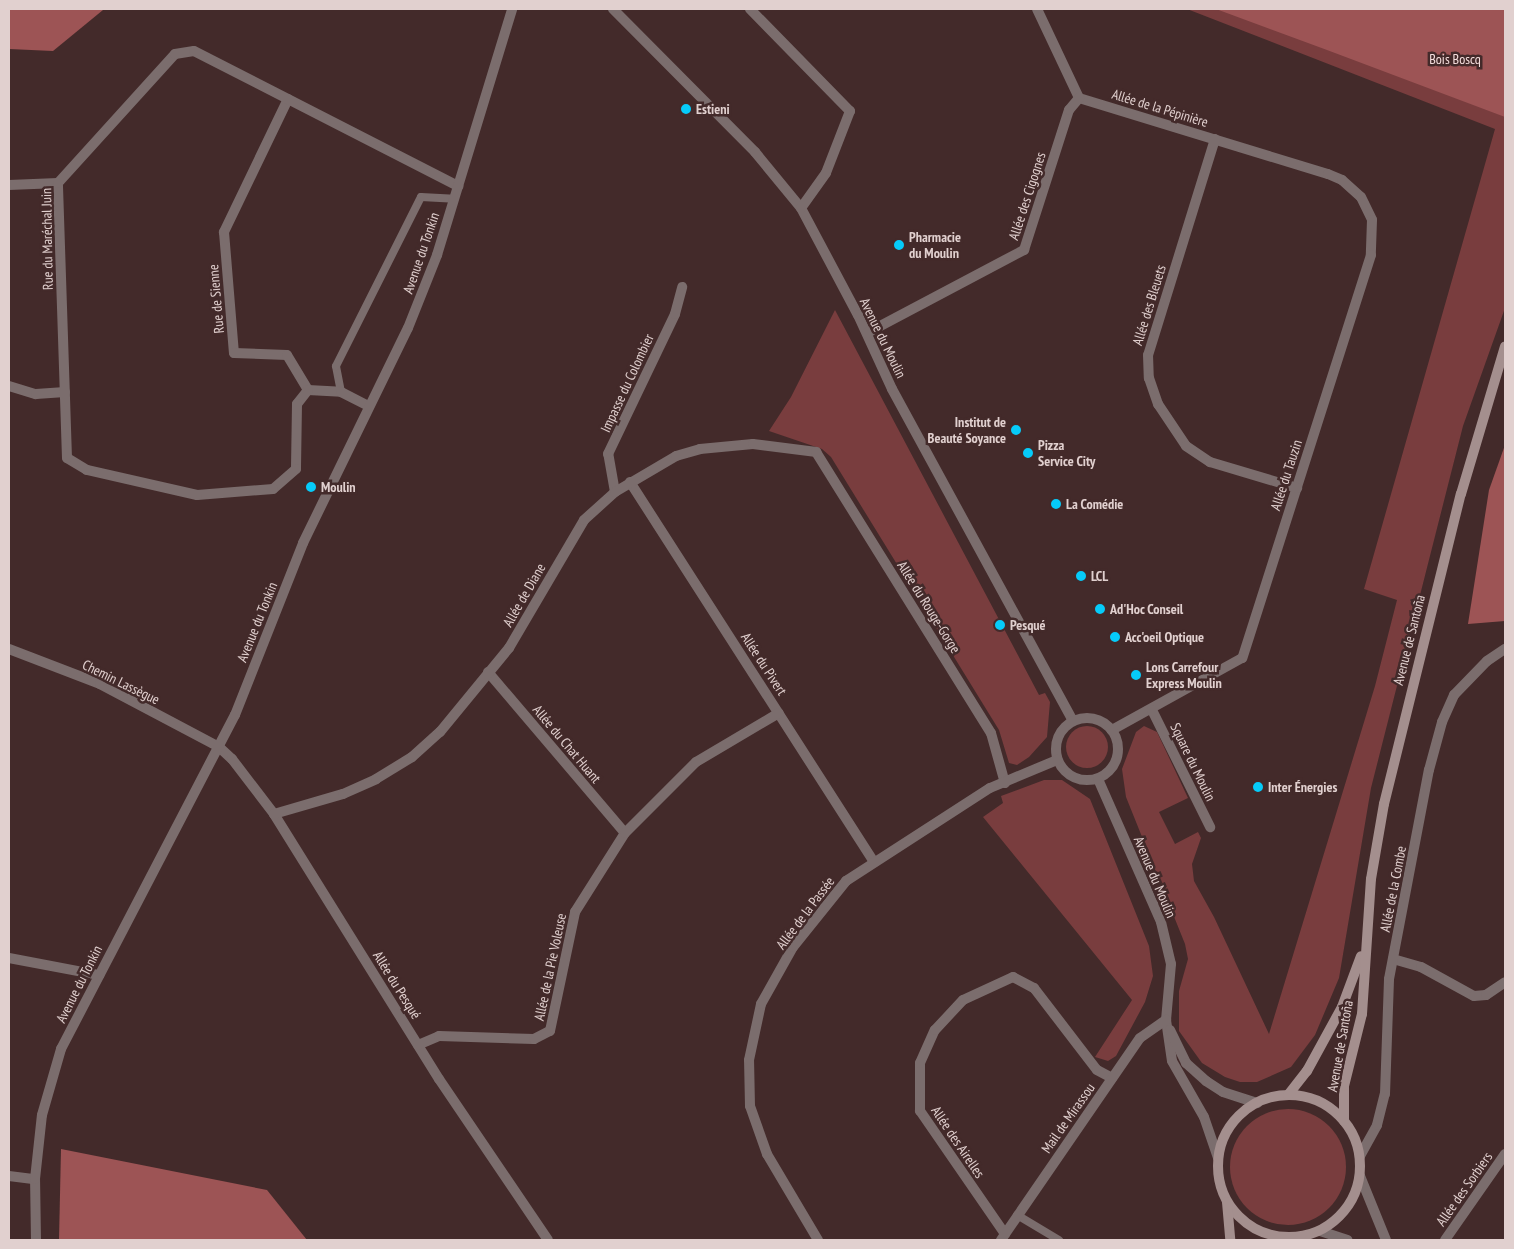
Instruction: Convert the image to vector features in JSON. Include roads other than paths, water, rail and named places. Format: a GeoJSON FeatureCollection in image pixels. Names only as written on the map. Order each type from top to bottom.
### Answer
{"type":"FeatureCollection","features":[{"type":"Feature","properties":{"kind":"main road","name":"Avenue de Santoña"},"geometry":{"type":"LineString","coordinates":[[1344,1121],[1344,1086],[1362,1014],[1365,946],[1371,879],[1384,804],[1416,666],[1461,494],[1505,346]]}},
{"type":"Feature","properties":{"kind":"main road","name":"Avenue de Santoña"},"geometry":{"type":"LineString","coordinates":[[1288,1095],[1307,1071],[1342,1007],[1365,946]]}},
{"type":"Feature","properties":{"kind":"main road"},"geometry":{"type":"LineString","coordinates":[[1227,1202],[1242,1220],[1261,1233],[1282,1239],[1320,1231],[1339,1217],[1353,1198],[1360,1176],[1360,1156],[1354,1137],[1344,1121],[1328,1106],[1309,1098],[1288,1095],[1256,1103],[1233,1123],[1224,1136],[1218,1158],[1219,1181],[1227,1202],[1230,1240]]}},
{"type":"Feature","properties":{"kind":"street"},"geometry":{"type":"LineString","coordinates":[[505,9],[507,23]]}},
{"type":"Feature","properties":{"kind":"street","name":"Avenue du Tonkin"},"geometry":{"type":"LineString","coordinates":[[36,1240],[35,1178],[42,1115],[61,1049],[235,715],[303,542],[368,406],[408,328],[437,255],[512,9]]}},
{"type":"Feature","properties":{"kind":"street","name":"Avenue du Moulin"},"geometry":{"type":"LineString","coordinates":[[613,9],[755,152],[801,208],[867,333],[892,389],[1073,721]]}},
{"type":"Feature","properties":{"kind":"street"},"geometry":{"type":"LineString","coordinates":[[750,9],[850,111],[826,173],[801,208]]}},
{"type":"Feature","properties":{"kind":"street"},"geometry":{"type":"LineString","coordinates":[[1037,9],[1079,98]]}},
{"type":"Feature","properties":{"kind":"street","name":"Rue du Maréchal Juin"},"geometry":{"type":"LineString","coordinates":[[308,390],[297,404],[296,469],[273,489],[197,495],[87,470],[67,458],[58,183],[175,54],[194,51],[458,186]]}},
{"type":"Feature","properties":{"kind":"street","name":"Allée de la Pépinière"},"geometry":{"type":"LineString","coordinates":[[1079,98],[1328,174]]}},
{"type":"Feature","properties":{"kind":"street","name":"Allée des Cigognes"},"geometry":{"type":"LineString","coordinates":[[867,333],[1024,250],[1069,110],[1079,98]]}},
{"type":"Feature","properties":{"kind":"street","name":"Rue de Sienne"},"geometry":{"type":"LineString","coordinates":[[288,99],[224,232],[234,353],[287,355],[308,390]]}},
{"type":"Feature","properties":{"kind":"street","name":"Allée des Bleuets"},"geometry":{"type":"LineString","coordinates":[[1215,139],[1148,355],[1149,378],[1158,404],[1186,446],[1210,462],[1297,488]]}},
{"type":"Feature","properties":{"kind":"street","name":"Allée du Tauzin"},"geometry":{"type":"LineString","coordinates":[[1112,730],[1152,710],[1242,658],[1371,255],[1374,236],[1372,220],[1361,197],[1342,180],[1328,174]]}},
{"type":"Feature","properties":{"kind":"street"},"geometry":{"type":"LineString","coordinates":[[9,185],[58,183]]}},
{"type":"Feature","properties":{"kind":"street","name":"Impasse du Colombier"},"geometry":{"type":"LineString","coordinates":[[615,492],[608,454],[674,314],[682,288]]}},
{"type":"Feature","properties":{"kind":"street"},"geometry":{"type":"LineString","coordinates":[[9,386],[36,394],[65,392]]}},
{"type":"Feature","properties":{"kind":"street"},"geometry":{"type":"LineString","coordinates":[[308,390],[341,392],[368,406]]}},
{"type":"Feature","properties":{"kind":"street","name":"Allée de Diane"},"geometry":{"type":"LineString","coordinates":[[274,814],[343,794],[376,779],[412,757],[440,732],[530,615],[584,520],[615,492],[676,456],[700,449],[754,444],[816,452]]}},
{"type":"Feature","properties":{"kind":"street","name":"Allée du Rouge-Gorge"},"geometry":{"type":"LineString","coordinates":[[816,452],[991,733],[1005,782]]}},
{"type":"Feature","properties":{"kind":"street","name":"Allée du Pivert"},"geometry":{"type":"LineString","coordinates":[[630,482],[874,862]]}},
{"type":"Feature","properties":{"kind":"street","name":"Chemin Lassègue"},"geometry":{"type":"LineString","coordinates":[[9,649],[100,684],[219,747]]}},
{"type":"Feature","properties":{"kind":"street","name":"Allée de la Combe"},"geometry":{"type":"LineString","coordinates":[[1360,1156],[1377,1125],[1386,1094],[1389,979],[1429,770],[1442,722],[1454,695],[1487,660],[1505,649]]}},
{"type":"Feature","properties":{"kind":"street","name":"Allée du Chat Huant"},"geometry":{"type":"LineString","coordinates":[[488,672],[625,833]]}},
{"type":"Feature","properties":{"kind":"street","name":"Square du Moulin"},"geometry":{"type":"LineString","coordinates":[[1152,710],[1210,827]]}},
{"type":"Feature","properties":{"kind":"street","name":"Allée de la Pie Voleuse"},"geometry":{"type":"LineString","coordinates":[[418,1045],[439,1036],[534,1039],[550,1031],[575,912],[625,833],[696,762],[779,713]]}},
{"type":"Feature","properties":{"kind":"street"},"geometry":{"type":"LineString","coordinates":[[1090,718],[1112,730],[1118,748],[1117,758],[1113,767],[1098,779],[1088,781],[1069,776],[1057,760],[1056,742],[1065,726],[1073,721],[1090,718]]}},
{"type":"Feature","properties":{"kind":"street","name":"Allée du Pesqué"},"geometry":{"type":"LineString","coordinates":[[219,747],[232,759],[274,814],[418,1045],[548,1240]]}},
{"type":"Feature","properties":{"kind":"street","name":"Allée de la Passée"},"geometry":{"type":"LineString","coordinates":[[818,1240],[767,1154],[750,1106],[750,1060],[761,1004],[793,947],[846,882],[874,862],[1005,782],[1057,760]]}},
{"type":"Feature","properties":{"kind":"street","name":"Avenue du Moulin"},"geometry":{"type":"LineString","coordinates":[[1098,779],[1161,922],[1171,964],[1166,1020],[1172,1061],[1204,1117],[1218,1158]]}},
{"type":"Feature","properties":{"kind":"street"},"geometry":{"type":"LineString","coordinates":[[9,958],[99,975]]}},
{"type":"Feature","properties":{"kind":"street"},"geometry":{"type":"LineString","coordinates":[[1393,959],[1421,967],[1474,996],[1486,995],[1505,982]]}},
{"type":"Feature","properties":{"kind":"street","name":"Allée des Airelles"},"geometry":{"type":"LineString","coordinates":[[1003,1237],[920,1111],[920,1063],[935,1030],[963,1000],[1013,977],[1034,988],[1097,1070],[1112,1078]]}},
{"type":"Feature","properties":{"kind":"street"},"geometry":{"type":"LineString","coordinates":[[1166,1020],[1186,1063],[1206,1081],[1223,1092],[1256,1103]]}},
{"type":"Feature","properties":{"kind":"street","name":"Mail de Mirassou"},"geometry":{"type":"LineString","coordinates":[[1003,1237],[1140,1038],[1166,1020]]}},
{"type":"Feature","properties":{"kind":"street","name":"Allée des Sorbiers"},"geometry":{"type":"LineString","coordinates":[[1445,1240],[1505,1154]]}},
{"type":"Feature","properties":{"kind":"street"},"geometry":{"type":"LineString","coordinates":[[9,1176],[35,1178]]}},
{"type":"Feature","properties":{"kind":"street"},"geometry":{"type":"LineString","coordinates":[[1360,1176],[1386,1240]]}},
{"type":"Feature","properties":{"kind":"street"},"geometry":{"type":"LineString","coordinates":[[1320,1231],[1348,1240]]}},
{"type":"Feature","properties":{"kind":"lane"},"geometry":{"type":"LineString","coordinates":[[341,392],[336,366],[421,197],[454,198]]}},
{"type":"Feature","properties":{"kind":"lane"},"geometry":{"type":"LineString","coordinates":[[1017,1215],[1059,1240]]}},
{"type":"Feature","properties":{"kind":"place","name":"Estieni"},"geometry":{"type":"Point","coordinates":[686,109]}},
{"type":"Feature","properties":{"kind":"place","name":"Pharmacie du Moulin"},"geometry":{"type":"Point","coordinates":[899,245]}},
{"type":"Feature","properties":{"kind":"place","name":"Institut de Beauté Soyance"},"geometry":{"type":"Point","coordinates":[1016,430]}},
{"type":"Feature","properties":{"kind":"place","name":"Pizza Service City"},"geometry":{"type":"Point","coordinates":[1028,453]}},
{"type":"Feature","properties":{"kind":"place","name":"Moulin"},"geometry":{"type":"Point","coordinates":[311,487]}},
{"type":"Feature","properties":{"kind":"place","name":"La Comédie"},"geometry":{"type":"Point","coordinates":[1056,504]}},
{"type":"Feature","properties":{"kind":"place","name":"LCL"},"geometry":{"type":"Point","coordinates":[1081,576]}},
{"type":"Feature","properties":{"kind":"place","name":"Ad'Hoc Conseil"},"geometry":{"type":"Point","coordinates":[1100,609]}},
{"type":"Feature","properties":{"kind":"place","name":"Pesqué"},"geometry":{"type":"Point","coordinates":[1000,625]}},
{"type":"Feature","properties":{"kind":"place","name":"Acc'oeil Optique"},"geometry":{"type":"Point","coordinates":[1115,637]}},
{"type":"Feature","properties":{"kind":"place","name":"Lons Carrefour Express Moulin"},"geometry":{"type":"Point","coordinates":[1136,675]}},
{"type":"Feature","properties":{"kind":"place","name":"Inter Énergies"},"geometry":{"type":"Point","coordinates":[1258,787]}},
{"type":"Feature","properties":{"kind":"park label","name":"Bois Boscq"},"geometry":{"type":"Point","coordinates":[1455,59]}}]}
